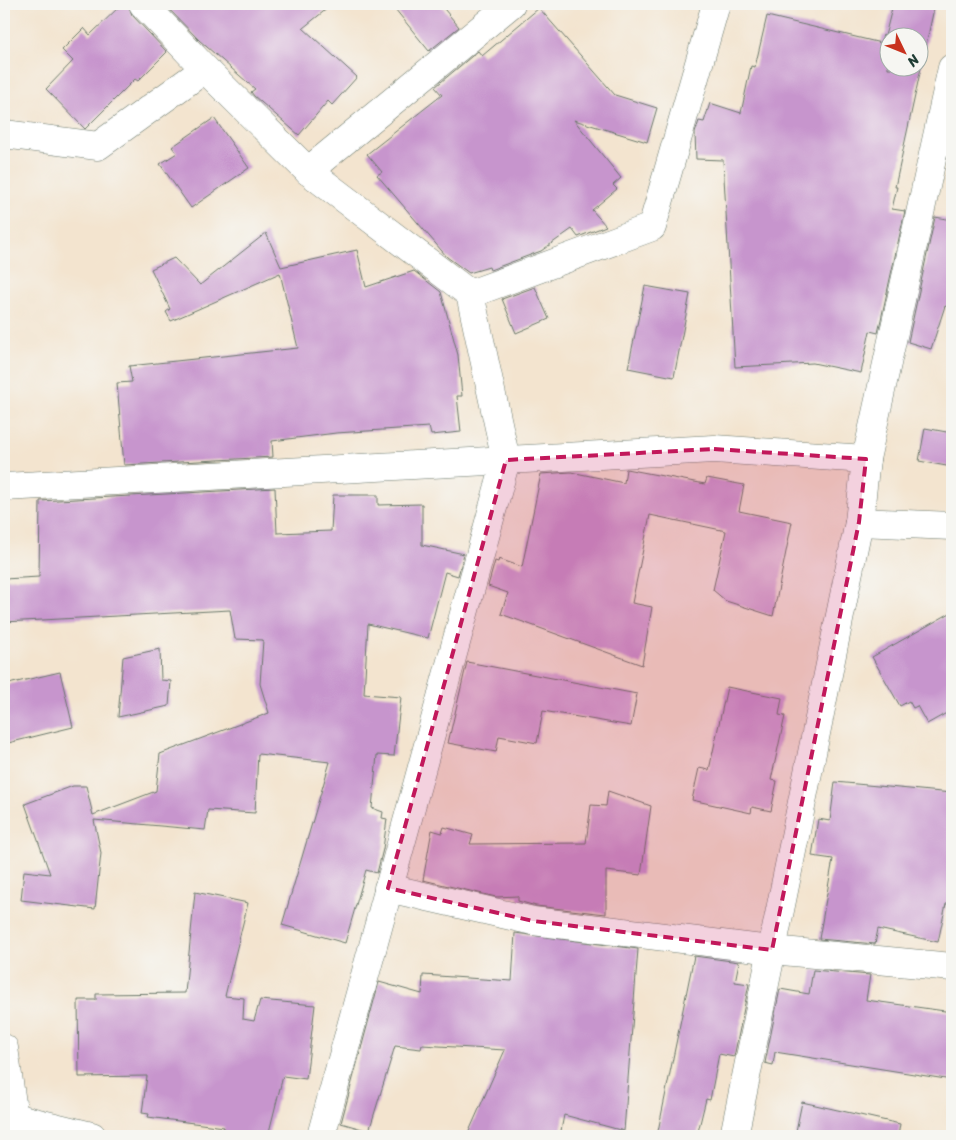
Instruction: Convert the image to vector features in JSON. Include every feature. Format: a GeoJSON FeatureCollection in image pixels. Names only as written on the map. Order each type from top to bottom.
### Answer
{"type":"FeatureCollection","features":[{"type":"Feature","properties":{"kind":"street"},"geometry":{"type":"LineString","coordinates":[[143,4],[205,69],[308,171],[470,294],[506,460],[320,1136]]}},
{"type":"Feature","properties":{"kind":"street"},"geometry":{"type":"LineString","coordinates":[[308,171],[511,4]]}},
{"type":"Feature","properties":{"kind":"street"},"geometry":{"type":"LineString","coordinates":[[470,294],[652,227],[716,4]]}},
{"type":"Feature","properties":{"kind":"street"},"geometry":{"type":"LineString","coordinates":[[734,1136],[858,522],[866,459],[952,68]]}},
{"type":"Feature","properties":{"kind":"street"},"geometry":{"type":"LineString","coordinates":[[4,134],[98,146],[205,69]]}},
{"type":"Feature","properties":{"kind":"street"},"geometry":{"type":"LineString","coordinates":[[4,487],[714,449],[866,459]]}},
{"type":"Feature","properties":{"kind":"street"},"geometry":{"type":"LineString","coordinates":[[858,522],[952,526]]}},
{"type":"Feature","properties":{"kind":"street"},"geometry":{"type":"LineString","coordinates":[[388,888],[533,921],[772,950],[952,967]]}},
{"type":"Feature","properties":{"kind":"street"},"geometry":{"type":"LineString","coordinates":[[4,1048],[10,1126],[92,1136]]}},
{"type":"Feature","properties":{"kind":"highlighted area"},"geometry":{"type":"Polygon","coordinates":[[[714,449],[866,459],[859,522],[772,950],[533,921],[388,888],[506,460],[714,449]]]}},
{"type":"Feature","properties":{"kind":"building"},"geometry":{"type":"Polygon","coordinates":[[[122,4],[128,4],[132,15],[167,52],[138,81],[135,79],[85,129],[46,89],[73,61],[62,50],[84,28],[90,35],[122,4]]]}},
{"type":"Feature","properties":{"kind":"building"},"geometry":{"type":"Polygon","coordinates":[[[164,4],[333,4],[303,28],[357,77],[332,105],[328,101],[299,135],[254,96],[251,92],[255,89],[199,40],[164,4]]]}},
{"type":"Feature","properties":{"kind":"building"},"geometry":{"type":"Polygon","coordinates":[[[391,4],[440,4],[459,27],[429,51],[391,4]]]}},
{"type":"Feature","properties":{"kind":"building"},"geometry":{"type":"Polygon","coordinates":[[[893,4],[935,4],[928,36],[928,28],[887,28],[893,4]]]}},
{"type":"Feature","properties":{"kind":"building"},"geometry":{"type":"Polygon","coordinates":[[[539,8],[615,95],[657,108],[647,142],[574,120],[621,178],[613,185],[617,189],[592,210],[606,226],[578,237],[572,229],[541,251],[490,270],[489,267],[469,273],[447,257],[377,175],[382,172],[367,154],[442,95],[435,87],[478,51],[482,56],[539,8]]]}},
{"type":"Feature","properties":{"kind":"building"},"geometry":{"type":"Polygon","coordinates":[[[767,16],[878,42],[878,78],[919,78],[892,209],[905,211],[878,333],[870,331],[861,373],[813,363],[735,367],[723,160],[696,159],[695,133],[699,121],[704,122],[710,103],[741,113],[751,66],[755,67],[767,16]]]}},
{"type":"Feature","properties":{"kind":"building"},"geometry":{"type":"Polygon","coordinates":[[[214,118],[249,168],[191,208],[160,164],[177,153],[172,147],[214,118]]]}},
{"type":"Feature","properties":{"kind":"building"},"geometry":{"type":"Polygon","coordinates":[[[935,217],[952,220],[952,308],[945,306],[931,349],[908,342],[935,217]]]}},
{"type":"Feature","properties":{"kind":"building"},"geometry":{"type":"Polygon","coordinates":[[[266,233],[281,267],[357,250],[366,287],[414,271],[441,292],[458,355],[462,396],[457,396],[461,432],[431,435],[429,427],[336,433],[272,441],[273,457],[124,465],[117,383],[132,382],[129,366],[298,348],[280,273],[171,321],[166,312],[170,309],[151,269],[174,258],[200,285],[266,233]]]}},
{"type":"Feature","properties":{"kind":"building"},"geometry":{"type":"Polygon","coordinates":[[[645,286],[690,294],[674,377],[628,368],[645,286]]]}},
{"type":"Feature","properties":{"kind":"building"},"geometry":{"type":"Polygon","coordinates":[[[535,287],[549,319],[516,333],[502,299],[535,287]]]}},
{"type":"Feature","properties":{"kind":"building"},"geometry":{"type":"Polygon","coordinates":[[[925,428],[952,433],[952,467],[919,461],[925,428]]]}},
{"type":"Feature","properties":{"kind":"building"},"geometry":{"type":"Polygon","coordinates":[[[626,469],[705,484],[707,478],[744,485],[739,511],[792,522],[773,616],[726,601],[713,590],[726,531],[650,515],[632,603],[652,607],[642,665],[501,614],[508,593],[488,586],[495,561],[498,562],[499,559],[522,567],[541,474],[571,472],[624,483],[626,469]]]}},
{"type":"Feature","properties":{"kind":"building"},"geometry":{"type":"Polygon","coordinates":[[[275,488],[277,533],[331,531],[333,495],[378,495],[378,505],[422,504],[422,545],[464,554],[458,576],[445,572],[428,638],[368,624],[364,694],[401,697],[394,756],[377,755],[372,808],[383,812],[382,818],[387,819],[383,849],[377,873],[366,870],[345,943],[282,925],[330,762],[258,754],[255,813],[208,810],[205,830],[94,820],[101,853],[95,909],[21,900],[24,871],[50,874],[25,804],[73,786],[86,786],[93,815],[156,791],[160,754],[269,713],[260,684],[263,640],[235,639],[230,610],[4,622],[4,579],[39,577],[40,501],[275,488]]]}},
{"type":"Feature","properties":{"kind":"building"},"geometry":{"type":"Polygon","coordinates":[[[952,612],[952,710],[927,724],[917,706],[913,708],[909,701],[900,706],[872,657],[952,612]]]}},
{"type":"Feature","properties":{"kind":"building"},"geometry":{"type":"Polygon","coordinates":[[[160,649],[161,680],[171,681],[169,706],[118,717],[123,657],[160,649]]]}},
{"type":"Feature","properties":{"kind":"building"},"geometry":{"type":"Polygon","coordinates":[[[467,662],[637,694],[631,726],[543,711],[537,743],[499,736],[496,752],[448,743],[467,662]]]}},
{"type":"Feature","properties":{"kind":"building"},"geometry":{"type":"Polygon","coordinates":[[[60,672],[73,727],[4,744],[4,685],[60,672]]]}},
{"type":"Feature","properties":{"kind":"building"},"geometry":{"type":"Polygon","coordinates":[[[727,687],[782,698],[779,715],[785,716],[771,780],[777,781],[771,811],[752,807],[751,813],[692,800],[699,768],[709,770],[727,687]]]}},
{"type":"Feature","properties":{"kind":"building"},"geometry":{"type":"Polygon","coordinates":[[[835,782],[952,793],[952,903],[946,904],[938,942],[878,929],[875,944],[819,939],[833,859],[812,856],[818,819],[830,821],[835,782]]]}},
{"type":"Feature","properties":{"kind":"building"},"geometry":{"type":"Polygon","coordinates":[[[608,791],[651,806],[641,875],[606,871],[606,914],[536,906],[518,901],[518,896],[496,897],[423,880],[432,830],[442,833],[444,827],[473,835],[470,844],[586,843],[591,805],[606,806],[608,791]]]}},
{"type":"Feature","properties":{"kind":"building"},"geometry":{"type":"Polygon","coordinates":[[[195,892],[248,903],[225,996],[244,998],[243,1019],[254,1021],[260,1000],[315,1005],[306,1079],[283,1076],[268,1136],[222,1136],[224,1127],[148,1117],[149,1114],[142,1113],[147,1076],[79,1077],[78,1000],[96,1000],[96,994],[185,993],[195,892]]]}},
{"type":"Feature","properties":{"kind":"building"},"geometry":{"type":"Polygon","coordinates":[[[515,933],[638,949],[624,1131],[564,1115],[560,1136],[467,1136],[505,1050],[422,1045],[421,1049],[395,1046],[369,1131],[341,1123],[379,982],[422,994],[423,975],[512,981],[515,933]]]}},
{"type":"Feature","properties":{"kind":"building"},"geometry":{"type":"Polygon","coordinates":[[[694,956],[739,962],[735,982],[749,984],[734,1057],[719,1054],[710,1100],[706,1099],[697,1136],[657,1136],[694,956]]]}},
{"type":"Feature","properties":{"kind":"building"},"geometry":{"type":"Polygon","coordinates":[[[813,970],[870,975],[866,1000],[952,1012],[952,1080],[775,1052],[773,1065],[765,1063],[780,989],[809,994],[813,970]]]}},
{"type":"Feature","properties":{"kind":"building"},"geometry":{"type":"Polygon","coordinates":[[[802,1102],[900,1124],[898,1136],[795,1136],[802,1102]]]}}]}
